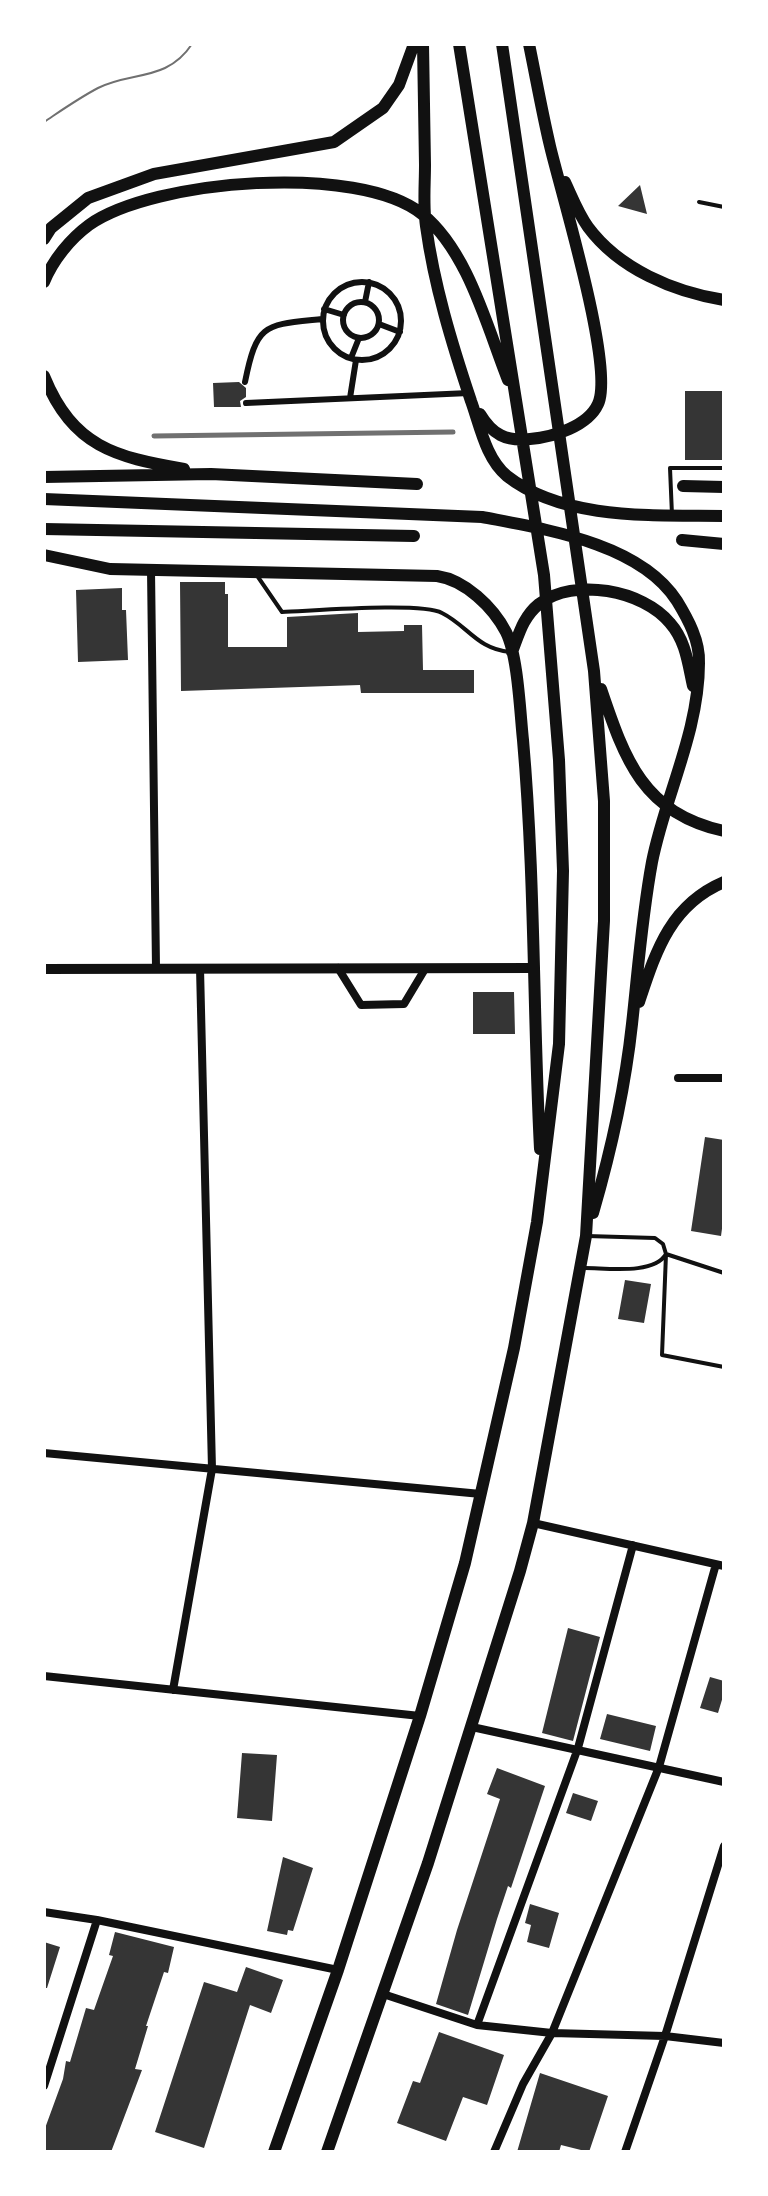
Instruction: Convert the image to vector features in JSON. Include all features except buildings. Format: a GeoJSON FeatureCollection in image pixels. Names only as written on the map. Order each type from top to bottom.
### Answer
{"type":"FeatureCollection","features":[{"type":"Feature","properties":{"kind":"highway"},"geometry":{"type":"LineString","coordinates":[[44,239],[51,228],[88,198],[154,174],[334,142],[383,108],[399,85],[414,44]]}},
{"type":"Feature","properties":{"kind":"highway"},"geometry":{"type":"LineString","coordinates":[[423,44],[425,223],[446,318],[488,450],[504,474],[516,483],[539,494],[589,509],[620,514],[724,516]]}},
{"type":"Feature","properties":{"kind":"highway"},"geometry":{"type":"LineString","coordinates":[[274,2152],[338,1970],[420,1716],[465,1563],[514,1348],[542,1184],[559,1044],[563,871],[559,760],[544,575],[459,44]]}},
{"type":"Feature","properties":{"kind":"highway"},"geometry":{"type":"LineString","coordinates":[[327,2152],[472,1727],[533,1523],[586,1236],[604,921],[604,801],[594,671],[502,44]]}},
{"type":"Feature","properties":{"kind":"highway"},"geometry":{"type":"LineString","coordinates":[[469,393],[491,430],[505,438],[532,439],[572,428],[590,417],[600,401],[601,379],[592,314],[549,145],[529,44]]}},
{"type":"Feature","properties":{"kind":"highway"},"geometry":{"type":"LineString","coordinates":[[549,145],[578,211],[588,228],[604,244],[626,262],[658,280],[692,294],[724,300]]}},
{"type":"Feature","properties":{"kind":"highway"},"geometry":{"type":"LineString","coordinates":[[44,282],[52,265],[88,225],[125,208],[194,191],[299,182],[379,193],[402,201],[432,223],[455,253],[516,402]]}},
{"type":"Feature","properties":{"kind":"highway"},"geometry":{"type":"LineString","coordinates":[[44,376],[69,420],[87,439],[137,460],[211,474]]}},
{"type":"Feature","properties":{"kind":"highway"},"geometry":{"type":"LineString","coordinates":[[44,477],[211,474],[417,484]]}},
{"type":"Feature","properties":{"kind":"highway"},"geometry":{"type":"LineString","coordinates":[[683,486],[724,487]]}},
{"type":"Feature","properties":{"kind":"highway"},"geometry":{"type":"LineString","coordinates":[[44,499],[482,517],[542,528],[594,544],[632,560],[675,598],[692,630],[700,660],[696,699],[655,850],[641,926],[632,1024],[612,1147],[586,1236]]}},
{"type":"Feature","properties":{"kind":"highway"},"geometry":{"type":"LineString","coordinates":[[44,529],[414,536]]}},
{"type":"Feature","properties":{"kind":"highway"},"geometry":{"type":"LineString","coordinates":[[682,540],[724,542]]}},
{"type":"Feature","properties":{"kind":"highway"},"geometry":{"type":"LineString","coordinates":[[44,555],[110,569],[415,574],[451,578],[490,611],[506,633],[512,652],[521,718],[532,857],[534,1034],[542,1184]]}},
{"type":"Feature","properties":{"kind":"highway"},"geometry":{"type":"LineString","coordinates":[[512,652],[524,620],[557,593],[591,589],[619,594],[659,610],[677,631],[684,644],[696,699]]}},
{"type":"Feature","properties":{"kind":"highway"},"geometry":{"type":"LineString","coordinates":[[594,671],[618,740],[631,767],[653,798],[674,813],[724,831]]}},
{"type":"Feature","properties":{"kind":"highway"},"geometry":{"type":"LineString","coordinates":[[632,1024],[663,936],[688,907],[724,882]]}},
{"type":"Feature","properties":{"kind":"street"},"geometry":{"type":"LineString","coordinates":[[354,282],[369,282],[380,285],[394,297],[401,314],[400,332],[383,354],[375,358],[354,359],[340,354],[328,342],[322,319],[324,309],[339,289],[354,282]]}},
{"type":"Feature","properties":{"kind":"street"},"geometry":{"type":"LineString","coordinates":[[365,302],[369,282]]}},
{"type":"Feature","properties":{"kind":"street"},"geometry":{"type":"LineString","coordinates":[[365,302],[375,308],[379,324],[371,335],[359,338],[348,333],[344,315],[354,303],[365,302]]}},
{"type":"Feature","properties":{"kind":"street"},"geometry":{"type":"LineString","coordinates":[[324,309],[344,315]]}},
{"type":"Feature","properties":{"kind":"street"},"geometry":{"type":"LineString","coordinates":[[245,382],[252,347],[263,331],[278,323],[322,319]]}},
{"type":"Feature","properties":{"kind":"street"},"geometry":{"type":"LineString","coordinates":[[379,324],[400,332]]}},
{"type":"Feature","properties":{"kind":"street"},"geometry":{"type":"LineString","coordinates":[[350,398],[359,338]]}},
{"type":"Feature","properties":{"kind":"street"},"geometry":{"type":"LineString","coordinates":[[246,403],[469,393]]}},
{"type":"Feature","properties":{"kind":"street"},"geometry":{"type":"LineString","coordinates":[[151,570],[156,968]]}},
{"type":"Feature","properties":{"kind":"street"},"geometry":{"type":"LineString","coordinates":[[173,1690],[212,1469],[200,968]]}},
{"type":"Feature","properties":{"kind":"street"},"geometry":{"type":"LineString","coordinates":[[338,968],[361,1005],[404,1004],[425,969]]}},
{"type":"Feature","properties":{"kind":"street"},"geometry":{"type":"LineString","coordinates":[[44,969],[533,968]]}},
{"type":"Feature","properties":{"kind":"street"},"geometry":{"type":"LineString","coordinates":[[678,1078],[724,1078]]}},
{"type":"Feature","properties":{"kind":"street"},"geometry":{"type":"LineString","coordinates":[[44,1453],[481,1494]]}},
{"type":"Feature","properties":{"kind":"street"},"geometry":{"type":"LineString","coordinates":[[494,2152],[523,2084],[552,2033],[659,1767],[720,1565],[533,1523]]}},
{"type":"Feature","properties":{"kind":"street"},"geometry":{"type":"LineString","coordinates":[[477,2025],[578,1748],[633,1545]]}},
{"type":"Feature","properties":{"kind":"street"},"geometry":{"type":"LineString","coordinates":[[44,1676],[420,1716]]}},
{"type":"Feature","properties":{"kind":"street"},"geometry":{"type":"LineString","coordinates":[[472,1727],[724,1782]]}},
{"type":"Feature","properties":{"kind":"street"},"geometry":{"type":"LineString","coordinates":[[625,2152],[724,1846]]}},
{"type":"Feature","properties":{"kind":"street"},"geometry":{"type":"LineString","coordinates":[[44,1912],[97,1920],[338,1970]]}},
{"type":"Feature","properties":{"kind":"street"},"geometry":{"type":"LineString","coordinates":[[44,2086],[97,1920]]}},
{"type":"Feature","properties":{"kind":"street"},"geometry":{"type":"LineString","coordinates":[[383,1994],[477,2025],[552,2033],[665,2036],[724,2043]]}},
{"type":"Feature","properties":{"kind":"lane"},"geometry":{"type":"LineString","coordinates":[[699,202],[724,207]]}},
{"type":"Feature","properties":{"kind":"lane"},"geometry":{"type":"LineString","coordinates":[[672,515],[670,468],[724,468]]}},
{"type":"Feature","properties":{"kind":"lane"},"geometry":{"type":"LineString","coordinates":[[256,573],[282,612],[410,608],[440,611],[486,647],[512,652]]}},
{"type":"Feature","properties":{"kind":"lane"},"geometry":{"type":"LineString","coordinates":[[586,1236],[655,1238],[663,1244],[666,1254],[662,1355],[724,1367]]}},
{"type":"Feature","properties":{"kind":"lane"},"geometry":{"type":"LineString","coordinates":[[582,1268],[647,1267],[662,1261],[666,1254]]}},
{"type":"Feature","properties":{"kind":"lane"},"geometry":{"type":"LineString","coordinates":[[666,1254],[724,1273]]}},
{"type":"Feature","properties":{"kind":"tram line"},"geometry":{"type":"LineString","coordinates":[[44,122],[98,88],[171,65],[192,44]]}},
{"type":"Feature","properties":{"kind":"railway"},"geometry":{"type":"LineString","coordinates":[[154,436],[453,432]]}}]}
